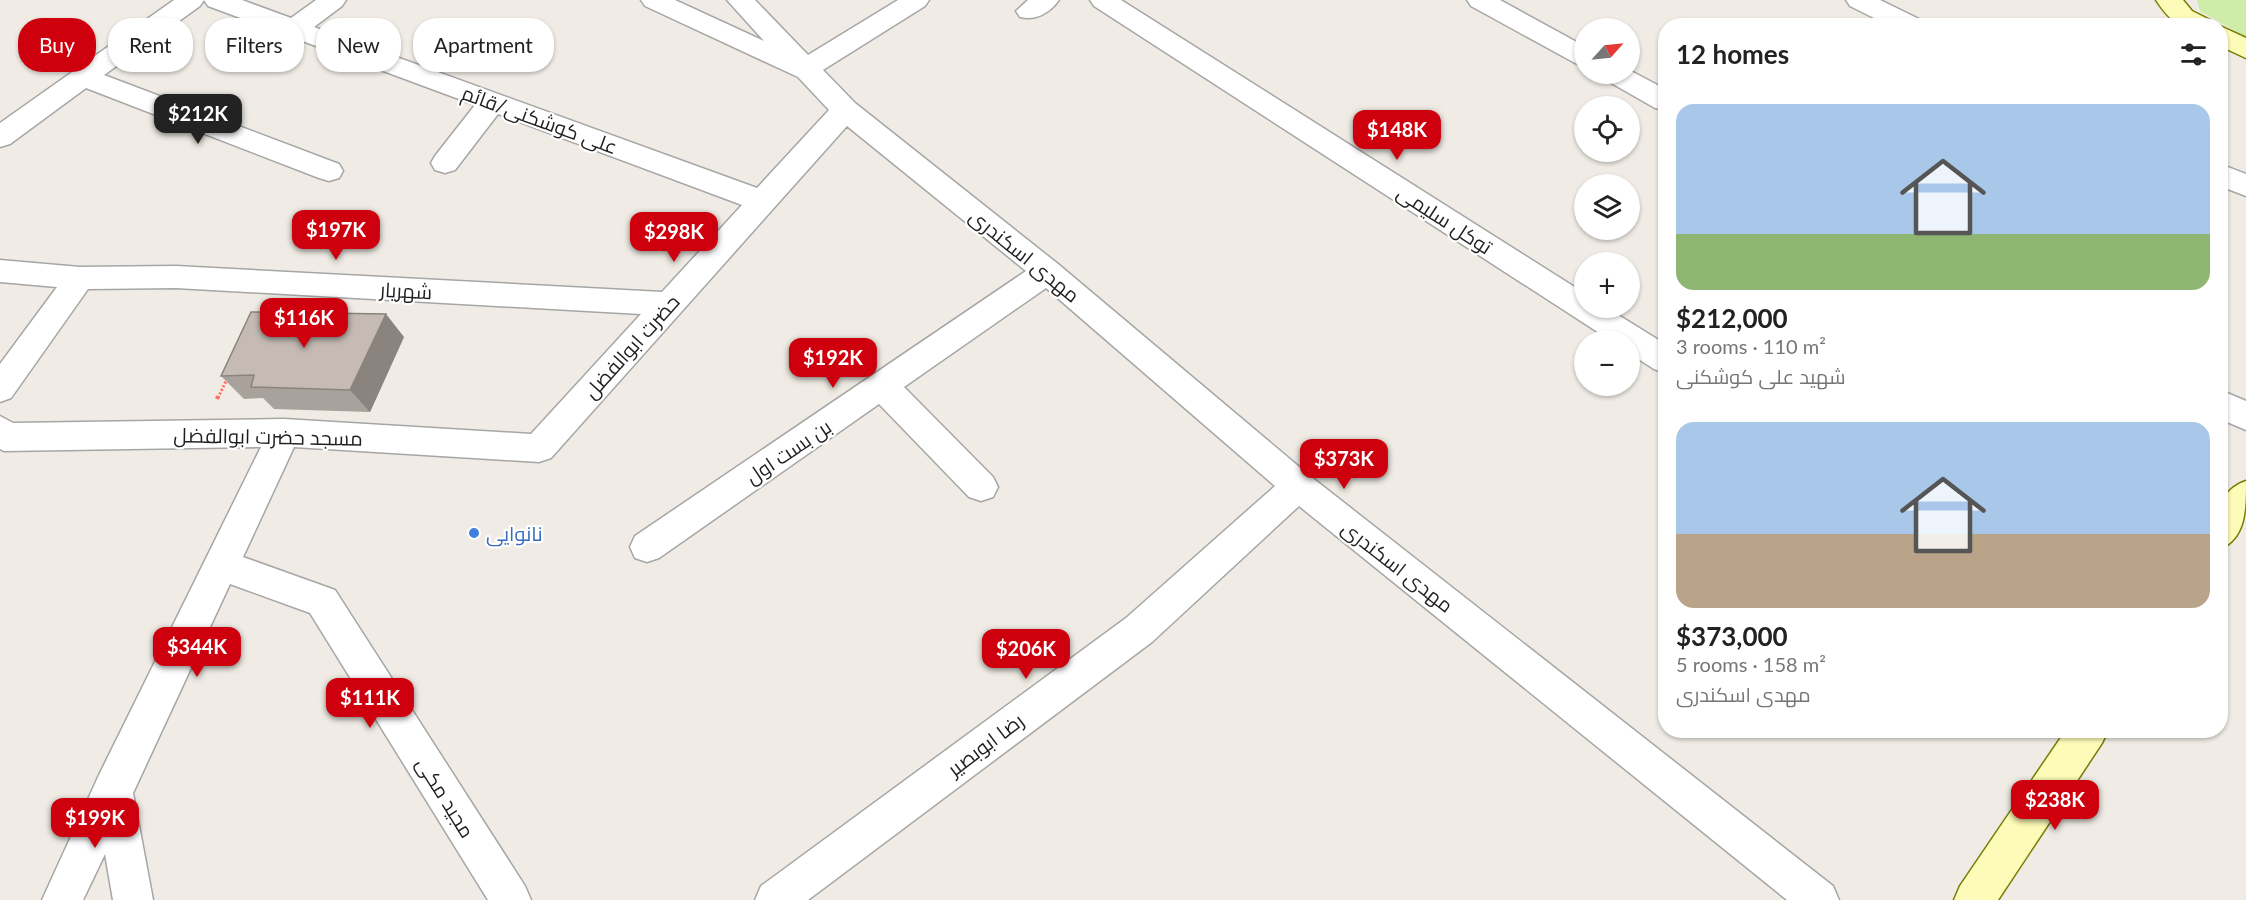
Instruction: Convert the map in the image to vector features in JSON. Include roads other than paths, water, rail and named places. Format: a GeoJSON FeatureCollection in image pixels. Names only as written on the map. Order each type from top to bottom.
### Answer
{"type":"FeatureCollection","features":[{"type":"Feature","properties":{"kind":"street"},"geometry":{"type":"LineString","coordinates":[[0,137],[190,0]]}},
{"type":"Feature","properties":{"kind":"street","name":"علی کوشکنی/قائم"},"geometry":{"type":"LineString","coordinates":[[217,0],[266,18]]}},
{"type":"Feature","properties":{"kind":"street"},"geometry":{"type":"LineString","coordinates":[[304,21],[333,0]]}},
{"type":"Feature","properties":{"kind":"street"},"geometry":{"type":"LineString","coordinates":[[654,0],[804,70],[894,4]]}},
{"type":"Feature","properties":{"kind":"street","name":"مهدی اسکندری"},"geometry":{"type":"LineString","coordinates":[[740,0],[804,70],[845,110],[1047,272],[1298,486],[1819,900]]}},
{"type":"Feature","properties":{"kind":"street","name":"توکل سلیمی"},"geometry":{"type":"LineString","coordinates":[[1103,0],[1658,356]]}},
{"type":"Feature","properties":{"kind":"street"},"geometry":{"type":"LineString","coordinates":[[1480,0],[1574,52]]}},
{"type":"Feature","properties":{"kind":"street"},"geometry":{"type":"LineString","coordinates":[[1859,0],[1896,18]]}},
{"type":"Feature","properties":{"kind":"street"},"geometry":{"type":"LineString","coordinates":[[2169,0],[2185,18]]}},
{"type":"Feature","properties":{"kind":"street","name":"علی کوشکنی/قائم"},"geometry":{"type":"LineString","coordinates":[[304,32],[762,201]]}},
{"type":"Feature","properties":{"kind":"street"},"geometry":{"type":"LineString","coordinates":[[2228,39],[2246,49]]}},
{"type":"Feature","properties":{"kind":"street"},"geometry":{"type":"LineString","coordinates":[[83,77],[329,171]]}},
{"type":"Feature","properties":{"kind":"street"},"geometry":{"type":"LineString","coordinates":[[1634,84],[1658,97]]}},
{"type":"Feature","properties":{"kind":"street"},"geometry":{"type":"LineString","coordinates":[[445,163],[493,102]]}},
{"type":"Feature","properties":{"kind":"street"},"geometry":{"type":"LineString","coordinates":[[0,106],[29,116]]}},
{"type":"Feature","properties":{"kind":"street","name":"حضرت ابوالفضل"},"geometry":{"type":"LineString","coordinates":[[539,448],[845,110]]}},
{"type":"Feature","properties":{"kind":"street"},"geometry":{"type":"LineString","coordinates":[[2228,178],[2246,186]]}},
{"type":"Feature","properties":{"kind":"street","name":"شهریار"},"geometry":{"type":"LineString","coordinates":[[0,271],[80,278],[176,277],[669,304]]}},
{"type":"Feature","properties":{"kind":"street","name":"بن بست اول"},"geometry":{"type":"LineString","coordinates":[[647,547],[1047,272]]}},
{"type":"Feature","properties":{"kind":"street"},"geometry":{"type":"LineString","coordinates":[[0,389],[80,278]]}},
{"type":"Feature","properties":{"kind":"street"},"geometry":{"type":"LineString","coordinates":[[882,386],[981,487]]}},
{"type":"Feature","properties":{"kind":"street"},"geometry":{"type":"LineString","coordinates":[[2228,407],[2246,417]]}},
{"type":"Feature","properties":{"kind":"street","name":"مسجد حضرت ابوالفضل"},"geometry":{"type":"LineString","coordinates":[[0,430],[4,437],[284,433],[539,448]]}},
{"type":"Feature","properties":{"kind":"street"},"geometry":{"type":"LineString","coordinates":[[62,900],[284,433]]}},
{"type":"Feature","properties":{"kind":"street","name":"رضا ابوبصیر"},"geometry":{"type":"LineString","coordinates":[[775,900],[1139,630],[1298,486]]}},
{"type":"Feature","properties":{"kind":"street"},"geometry":{"type":"LineString","coordinates":[[2228,522],[2246,495]]}},
{"type":"Feature","properties":{"kind":"street","name":"مجید مکی"},"geometry":{"type":"LineString","coordinates":[[222,565],[322,602],[511,900]]}},
{"type":"Feature","properties":{"kind":"street"},"geometry":{"type":"LineString","coordinates":[[1974,900],[2084,738]]}},
{"type":"Feature","properties":{"kind":"street"},"geometry":{"type":"LineString","coordinates":[[113,789],[133,900]]}},
{"type":"Feature","properties":{"kind":"place","name":"نانوایی"},"geometry":{"type":"Point","coordinates":[474,533]}}]}
